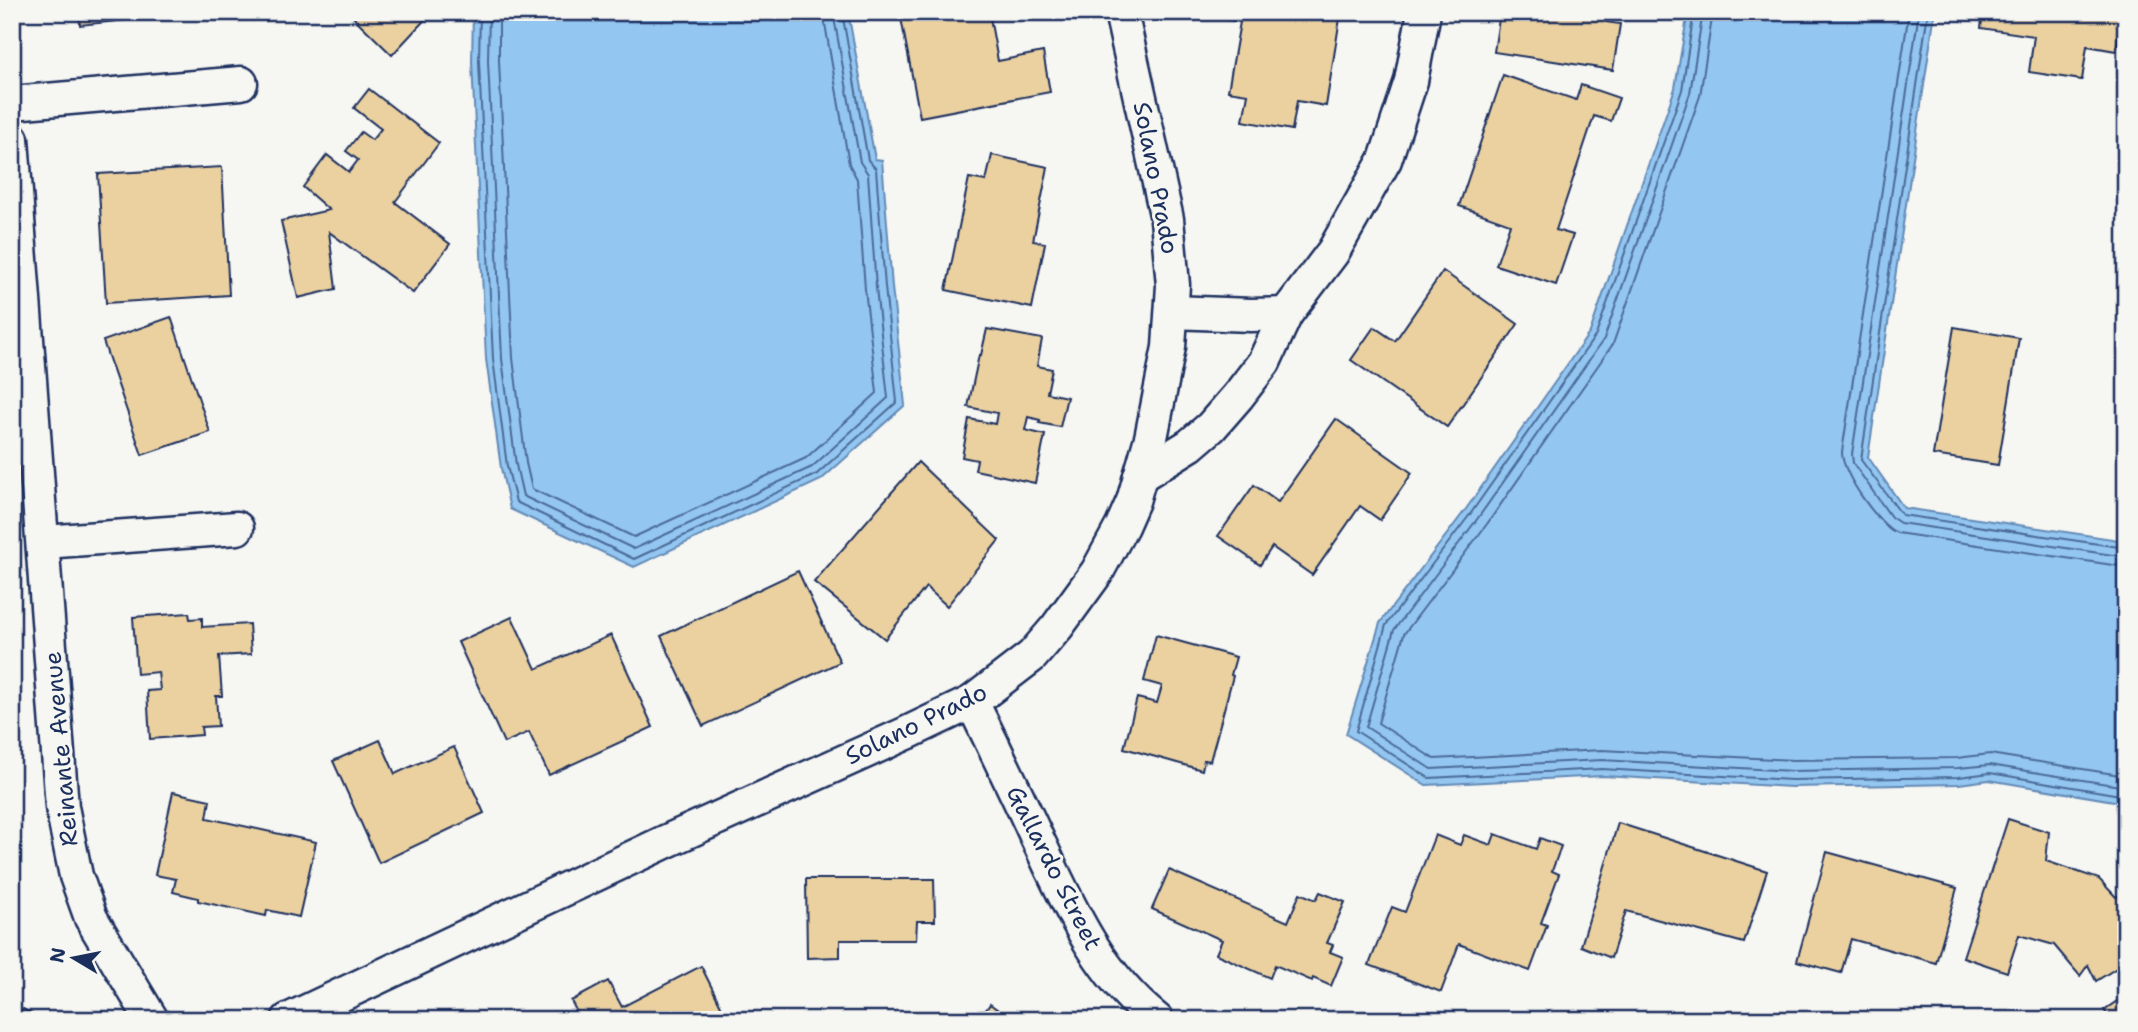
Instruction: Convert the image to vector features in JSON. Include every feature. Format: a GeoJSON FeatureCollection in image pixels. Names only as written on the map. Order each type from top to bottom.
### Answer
{"type":"FeatureCollection","features":[{"type":"Feature","properties":{"kind":"street","name":"Solano Prado"},"geometry":{"type":"LineString","coordinates":[[288,1020],[667,841],[972,702],[1032,656],[1080,598],[1122,526],[1140,476],[1161,392],[1172,312],[1173,285],[1167,219],[1121,12]]}},
{"type":"Feature","properties":{"kind":"street"},"geometry":{"type":"LineString","coordinates":[[1140,476],[1189,445],[1211,427],[1264,362],[1286,314],[1333,252],[1385,160],[1411,81],[1424,12]]}},
{"type":"Feature","properties":{"kind":"street"},"geometry":{"type":"LineString","coordinates":[[12,103],[241,83]]}},
{"type":"Feature","properties":{"kind":"street","name":"Reinante Avenue"},"geometry":{"type":"LineString","coordinates":[[12,139],[62,807],[68,844],[91,918],[152,1020]]}},
{"type":"Feature","properties":{"kind":"street"},"geometry":{"type":"LineString","coordinates":[[1172,312],[1251,316],[1286,314]]}},
{"type":"Feature","properties":{"kind":"street"},"geometry":{"type":"LineString","coordinates":[[44,542],[237,528]]}},
{"type":"Feature","properties":{"kind":"street","name":"Gallardo Street"},"geometry":{"type":"LineString","coordinates":[[972,702],[1073,916],[1112,975],[1130,996],[1157,1020]]}},
{"type":"Feature","properties":{"kind":"water"},"geometry":{"type":"Polygon","coordinates":[[[473,12],[848,12],[875,159],[882,160],[905,405],[821,480],[634,567],[510,509],[501,468],[486,359],[472,62],[473,12]]]}},
{"type":"Feature","properties":{"kind":"water"},"geometry":{"type":"Polygon","coordinates":[[[1688,12],[1935,12],[1868,457],[1904,508],[2126,541],[2126,803],[1989,780],[1959,784],[1792,787],[1603,776],[1426,785],[1346,734],[1380,623],[1466,509],[1590,332],[1675,88],[1688,12]]]}},
{"type":"Feature","properties":{"kind":"building"},"geometry":{"type":"Polygon","coordinates":[[[79,12],[125,12],[126,20],[80,25],[79,12]]]}},
{"type":"Feature","properties":{"kind":"building"},"geometry":{"type":"Polygon","coordinates":[[[348,12],[432,12],[392,55],[348,12]]]}},
{"type":"Feature","properties":{"kind":"building"},"geometry":{"type":"Polygon","coordinates":[[[919,12],[989,12],[998,61],[1043,52],[1050,92],[920,117],[901,18],[919,12]]]}},
{"type":"Feature","properties":{"kind":"building"},"geometry":{"type":"Polygon","coordinates":[[[1208,12],[1277,12],[1303,16],[1304,12],[1341,12],[1326,106],[1297,101],[1292,130],[1243,121],[1248,94],[1228,91],[1240,22],[1207,16],[1208,12]]]}},
{"type":"Feature","properties":{"kind":"building"},"geometry":{"type":"Polygon","coordinates":[[[1500,12],[1606,12],[1605,22],[1620,24],[1613,70],[1494,52],[1500,12]]]}},
{"type":"Feature","properties":{"kind":"building"},"geometry":{"type":"Polygon","coordinates":[[[1983,12],[2122,12],[2116,51],[2087,46],[2082,80],[2029,72],[2034,36],[1981,28],[1983,12]]]}},
{"type":"Feature","properties":{"kind":"building"},"geometry":{"type":"Polygon","coordinates":[[[1503,75],[1576,100],[1581,85],[1619,98],[1611,121],[1594,116],[1556,230],[1573,235],[1556,285],[1496,265],[1510,224],[1459,206],[1503,75]]]}},
{"type":"Feature","properties":{"kind":"building"},"geometry":{"type":"Polygon","coordinates":[[[369,89],[439,143],[395,202],[450,244],[413,293],[329,232],[336,289],[298,298],[281,221],[329,210],[303,187],[327,155],[349,172],[358,160],[346,151],[361,132],[372,140],[381,129],[354,108],[369,89]]]}},
{"type":"Feature","properties":{"kind":"building"},"geometry":{"type":"Polygon","coordinates":[[[992,155],[1048,167],[1033,241],[1045,243],[1032,308],[946,290],[969,178],[986,181],[992,155]]]}},
{"type":"Feature","properties":{"kind":"building"},"geometry":{"type":"Polygon","coordinates":[[[222,167],[229,295],[106,303],[98,174],[222,167]]]}},
{"type":"Feature","properties":{"kind":"building"},"geometry":{"type":"Polygon","coordinates":[[[1443,271],[1518,324],[1447,427],[1351,360],[1374,327],[1395,341],[1443,271]]]}},
{"type":"Feature","properties":{"kind":"building"},"geometry":{"type":"Polygon","coordinates":[[[171,317],[210,432],[142,455],[103,341],[171,317]]]}},
{"type":"Feature","properties":{"kind":"building"},"geometry":{"type":"Polygon","coordinates":[[[1954,327],[2019,338],[1998,465],[1933,455],[1954,327]]]}},
{"type":"Feature","properties":{"kind":"building"},"geometry":{"type":"Polygon","coordinates":[[[987,329],[1042,339],[1037,366],[1052,369],[1047,393],[1067,397],[1060,427],[1039,423],[1040,420],[1028,417],[1025,430],[1045,435],[1035,483],[975,470],[977,460],[962,457],[969,419],[995,424],[997,413],[968,407],[987,329]]]}},
{"type":"Feature","properties":{"kind":"building"},"geometry":{"type":"Polygon","coordinates":[[[1336,419],[1412,473],[1380,520],[1360,506],[1312,575],[1272,547],[1260,565],[1218,536],[1254,485],[1278,502],[1336,419]]]}},
{"type":"Feature","properties":{"kind":"building"},"geometry":{"type":"Polygon","coordinates":[[[918,462],[999,540],[947,606],[926,587],[885,639],[814,582],[918,462]]]}},
{"type":"Feature","properties":{"kind":"building"},"geometry":{"type":"Polygon","coordinates":[[[798,571],[840,662],[703,726],[661,636],[798,571]]]}},
{"type":"Feature","properties":{"kind":"building"},"geometry":{"type":"Polygon","coordinates":[[[189,613],[190,619],[202,618],[202,627],[249,624],[251,654],[219,656],[222,696],[216,696],[218,726],[201,727],[202,735],[150,739],[147,691],[160,690],[158,672],[137,674],[133,617],[189,613]]]}},
{"type":"Feature","properties":{"kind":"building"},"geometry":{"type":"Polygon","coordinates":[[[512,617],[536,669],[611,635],[653,727],[549,775],[529,732],[504,743],[458,642],[512,617]]]}},
{"type":"Feature","properties":{"kind":"building"},"geometry":{"type":"Polygon","coordinates":[[[1156,635],[1236,657],[1210,761],[1204,760],[1202,770],[1124,748],[1137,698],[1157,703],[1162,686],[1144,681],[1156,635]]]}},
{"type":"Feature","properties":{"kind":"building"},"geometry":{"type":"Polygon","coordinates":[[[380,740],[395,774],[454,747],[484,813],[379,863],[333,761],[380,740]]]}},
{"type":"Feature","properties":{"kind":"building"},"geometry":{"type":"Polygon","coordinates":[[[173,792],[210,800],[207,818],[316,842],[299,917],[267,910],[266,916],[198,901],[198,898],[173,892],[176,879],[155,875],[173,792]]]}},
{"type":"Feature","properties":{"kind":"building"},"geometry":{"type":"Polygon","coordinates":[[[2008,819],[2049,832],[2046,861],[2099,879],[2116,897],[2126,892],[2126,941],[2121,945],[2126,951],[2126,962],[2096,981],[2088,965],[2080,976],[2054,945],[2019,935],[2007,972],[1963,957],[2008,819]]]}},
{"type":"Feature","properties":{"kind":"building"},"geometry":{"type":"Polygon","coordinates":[[[1618,823],[1767,871],[1744,943],[1626,911],[1611,958],[1581,946],[1618,823]]]}},
{"type":"Feature","properties":{"kind":"building"},"geometry":{"type":"Polygon","coordinates":[[[1495,834],[1536,849],[1540,838],[1561,846],[1552,871],[1559,874],[1541,923],[1547,925],[1530,971],[1459,944],[1441,992],[1369,965],[1392,907],[1405,912],[1435,835],[1460,845],[1464,835],[1491,845],[1495,834]]]}},
{"type":"Feature","properties":{"kind":"building"},"geometry":{"type":"Polygon","coordinates":[[[1827,852],[1957,888],[1936,963],[1851,939],[1841,973],[1797,961],[1827,852]]]}},
{"type":"Feature","properties":{"kind":"building"},"geometry":{"type":"Polygon","coordinates":[[[1169,870],[1288,922],[1300,893],[1316,900],[1320,892],[1345,902],[1327,943],[1333,945],[1330,952],[1343,957],[1331,986],[1275,965],[1270,978],[1216,954],[1222,940],[1152,909],[1169,870]]]}},
{"type":"Feature","properties":{"kind":"building"},"geometry":{"type":"Polygon","coordinates":[[[806,879],[934,879],[935,921],[917,921],[916,940],[840,940],[840,957],[807,958],[806,879]]]}},
{"type":"Feature","properties":{"kind":"building"},"geometry":{"type":"Polygon","coordinates":[[[701,966],[728,1020],[581,1020],[571,1001],[608,981],[622,1007],[701,966]]]}},
{"type":"Feature","properties":{"kind":"building"},"geometry":{"type":"Polygon","coordinates":[[[2126,995],[2126,1020],[2111,1020],[2104,1010],[2126,995]]]}},
{"type":"Feature","properties":{"kind":"building"},"geometry":{"type":"Polygon","coordinates":[[[990,1004],[1012,1020],[979,1020],[990,1004]]]}},
{"type":"Feature","properties":{"kind":"building"},"geometry":{"type":"Polygon","coordinates":[[[23,1009],[43,1020],[17,1020],[23,1009]]]}}]}
